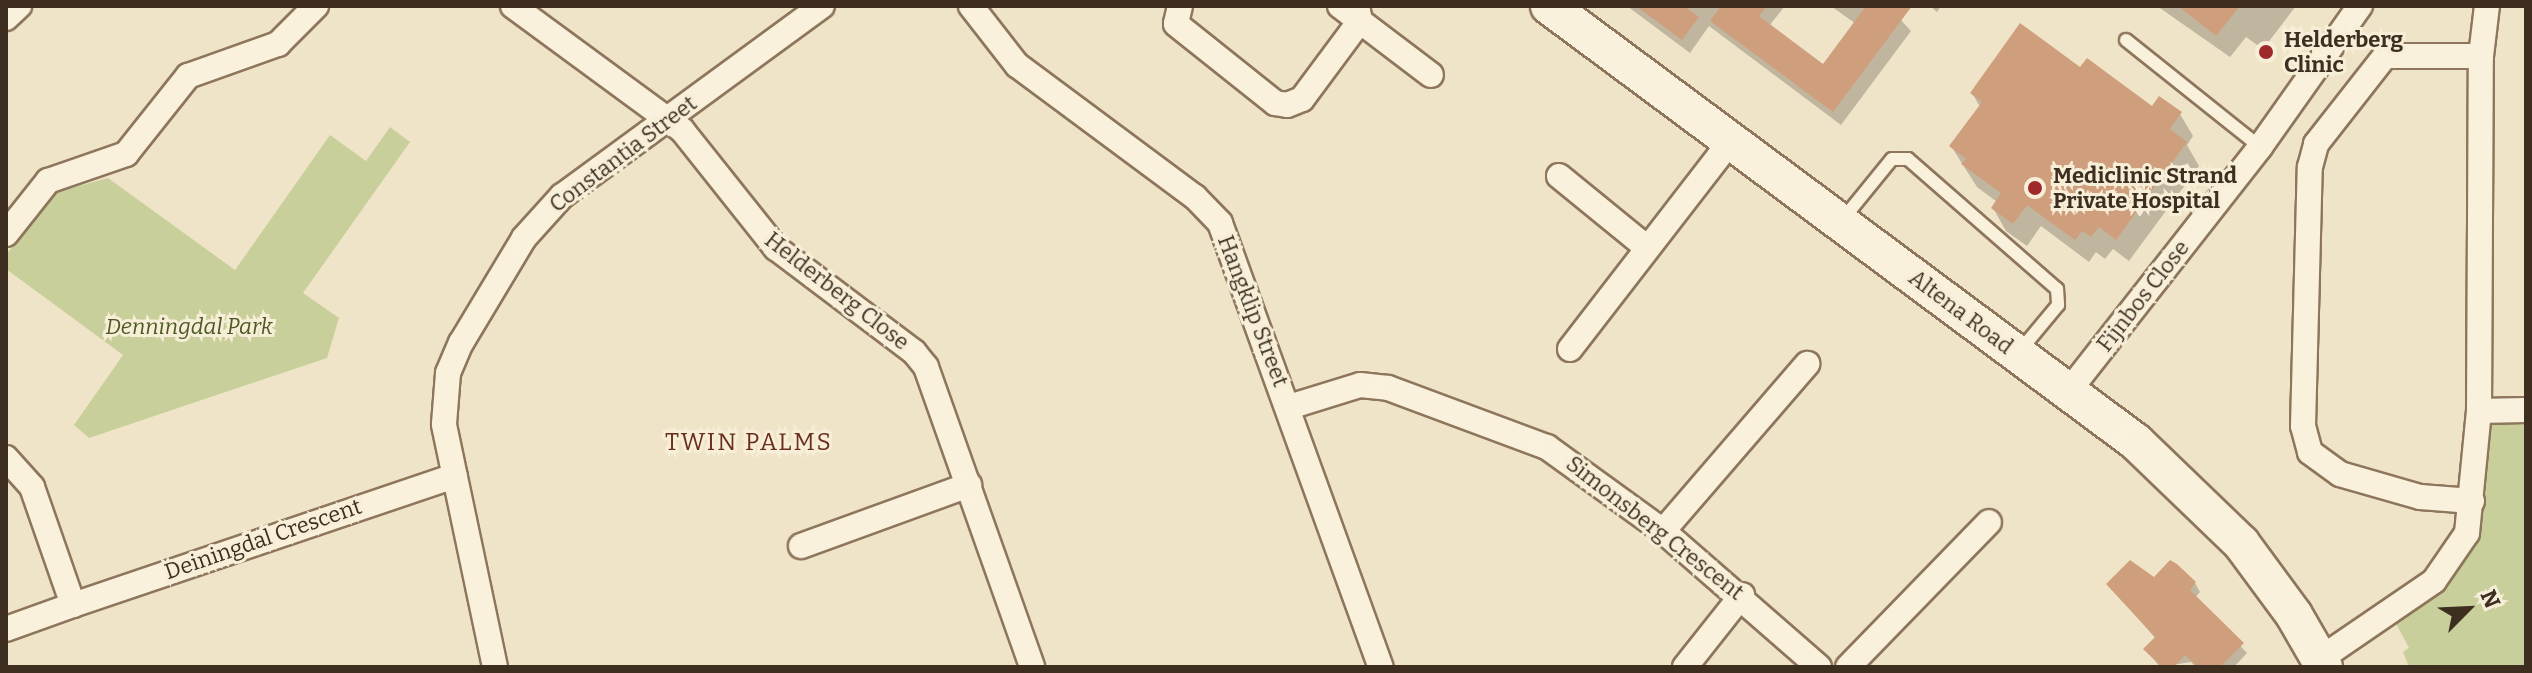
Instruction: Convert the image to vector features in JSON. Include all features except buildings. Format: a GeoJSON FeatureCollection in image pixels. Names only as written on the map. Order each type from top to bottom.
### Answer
{"type":"FeatureCollection","features":[{"type":"Feature","properties":{"kind":"street"},"geometry":{"type":"LineString","coordinates":[[6,18],[19,6]]}},
{"type":"Feature","properties":{"kind":"street"},"geometry":{"type":"LineString","coordinates":[[6,234],[48,181],[126,154],[188,76],[278,44],[316,6]]}},
{"type":"Feature","properties":{"kind":"street"},"geometry":{"type":"LineString","coordinates":[[513,6],[667,119]]}},
{"type":"Feature","properties":{"kind":"street","name":"Constantia Street"},"geometry":{"type":"LineString","coordinates":[[495,667],[455,476],[444,404],[448,373],[468,330],[542,216],[667,119],[822,6]]}},
{"type":"Feature","properties":{"kind":"street","name":"Hangklip Street"},"geometry":{"type":"LineString","coordinates":[[971,6],[1017,65],[1214,216],[1232,248],[1381,667]]}},
{"type":"Feature","properties":{"kind":"street"},"geometry":{"type":"LineString","coordinates":[[1180,6],[1176,24],[1275,103],[1287,105],[1302,99],[1358,14]]}},
{"type":"Feature","properties":{"kind":"street"},"geometry":{"type":"LineString","coordinates":[[1340,6],[1358,14],[1431,75]]}},
{"type":"Feature","properties":{"kind":"street","name":"Altena Road"},"geometry":{"type":"LineString","coordinates":[[1549,6],[2136,442],[2220,519],[2285,601],[2322,663]]}},
{"type":"Feature","properties":{"kind":"street","name":"Fijnbos Close"},"geometry":{"type":"LineString","coordinates":[[2068,392],[2260,147],[2360,6]]}},
{"type":"Feature","properties":{"kind":"street"},"geometry":{"type":"LineString","coordinates":[[2322,663],[2434,581],[2458,553],[2472,501],[2479,411],[2481,56],[2487,6]]}},
{"type":"Feature","properties":{"kind":"street"},"geometry":{"type":"LineString","coordinates":[[2472,501],[2420,497],[2340,474],[2310,452],[2303,426],[2310,167],[2316,144],[2385,56],[2481,56]]}},
{"type":"Feature","properties":{"kind":"street","name":"Helderberg Close"},"geometry":{"type":"LineString","coordinates":[[667,119],[682,130],[776,248],[914,352],[933,381],[1032,667]]}},
{"type":"Feature","properties":{"kind":"street"},"geometry":{"type":"LineString","coordinates":[[1570,349],[1731,141]]}},
{"type":"Feature","properties":{"kind":"street"},"geometry":{"type":"LineString","coordinates":[[1559,176],[1646,247]]}},
{"type":"Feature","properties":{"kind":"street"},"geometry":{"type":"LineString","coordinates":[[1663,531],[1807,364]]}},
{"type":"Feature","properties":{"kind":"street","name":"Simonsberg Crescent"},"geometry":{"type":"LineString","coordinates":[[1289,407],[1360,385],[1388,388],[1547,447],[1663,531],[1742,595],[1819,667]]}},
{"type":"Feature","properties":{"kind":"street"},"geometry":{"type":"LineString","coordinates":[[2479,411],[2526,410]]}},
{"type":"Feature","properties":{"kind":"street"},"geometry":{"type":"LineString","coordinates":[[6,458],[32,487],[73,605]]}},
{"type":"Feature","properties":{"kind":"street","name":"Deiningdal Crescent"},"geometry":{"type":"LineString","coordinates":[[6,629],[455,476]]}},
{"type":"Feature","properties":{"kind":"street"},"geometry":{"type":"LineString","coordinates":[[801,546],[969,485]]}},
{"type":"Feature","properties":{"kind":"street"},"geometry":{"type":"LineString","coordinates":[[1848,667],[1989,522]]}},
{"type":"Feature","properties":{"kind":"street"},"geometry":{"type":"LineString","coordinates":[[1685,667],[1742,595]]}},
{"type":"Feature","properties":{"kind":"lane"},"geometry":{"type":"LineString","coordinates":[[2126,40],[2260,147]]}},
{"type":"Feature","properties":{"kind":"lane"},"geometry":{"type":"LineString","coordinates":[[1841,223],[1892,159],[1908,159],[2057,289],[2058,305],[2017,354]]}},
{"type":"Feature","properties":{"kind":"green space","name":"Denningdal Park"},"geometry":{"type":"Polygon","coordinates":[[[390,127],[410,142],[303,293],[339,318],[327,358],[89,438],[74,425],[123,355],[6,269],[6,255],[53,193],[108,178],[235,270],[330,135],[366,161],[390,127]]]}},
{"type":"Feature","properties":{"kind":"green space"},"geometry":{"type":"Polygon","coordinates":[[[2480,412],[2526,413],[2526,667],[2409,667],[2403,652],[2409,648],[2392,616],[2459,554],[2480,412]]]}},
{"type":"Feature","properties":{"kind":"place","name":"Helderberg Clinic"},"geometry":{"type":"Point","coordinates":[2266,52]}},
{"type":"Feature","properties":{"kind":"place","name":"Mediclinic Strand Private Hospital"},"geometry":{"type":"Point","coordinates":[2035,188]}},
{"type":"Feature","properties":{"kind":"district","name":"TWIN PALMS"},"geometry":{"type":"Point","coordinates":[749,443]}}]}
